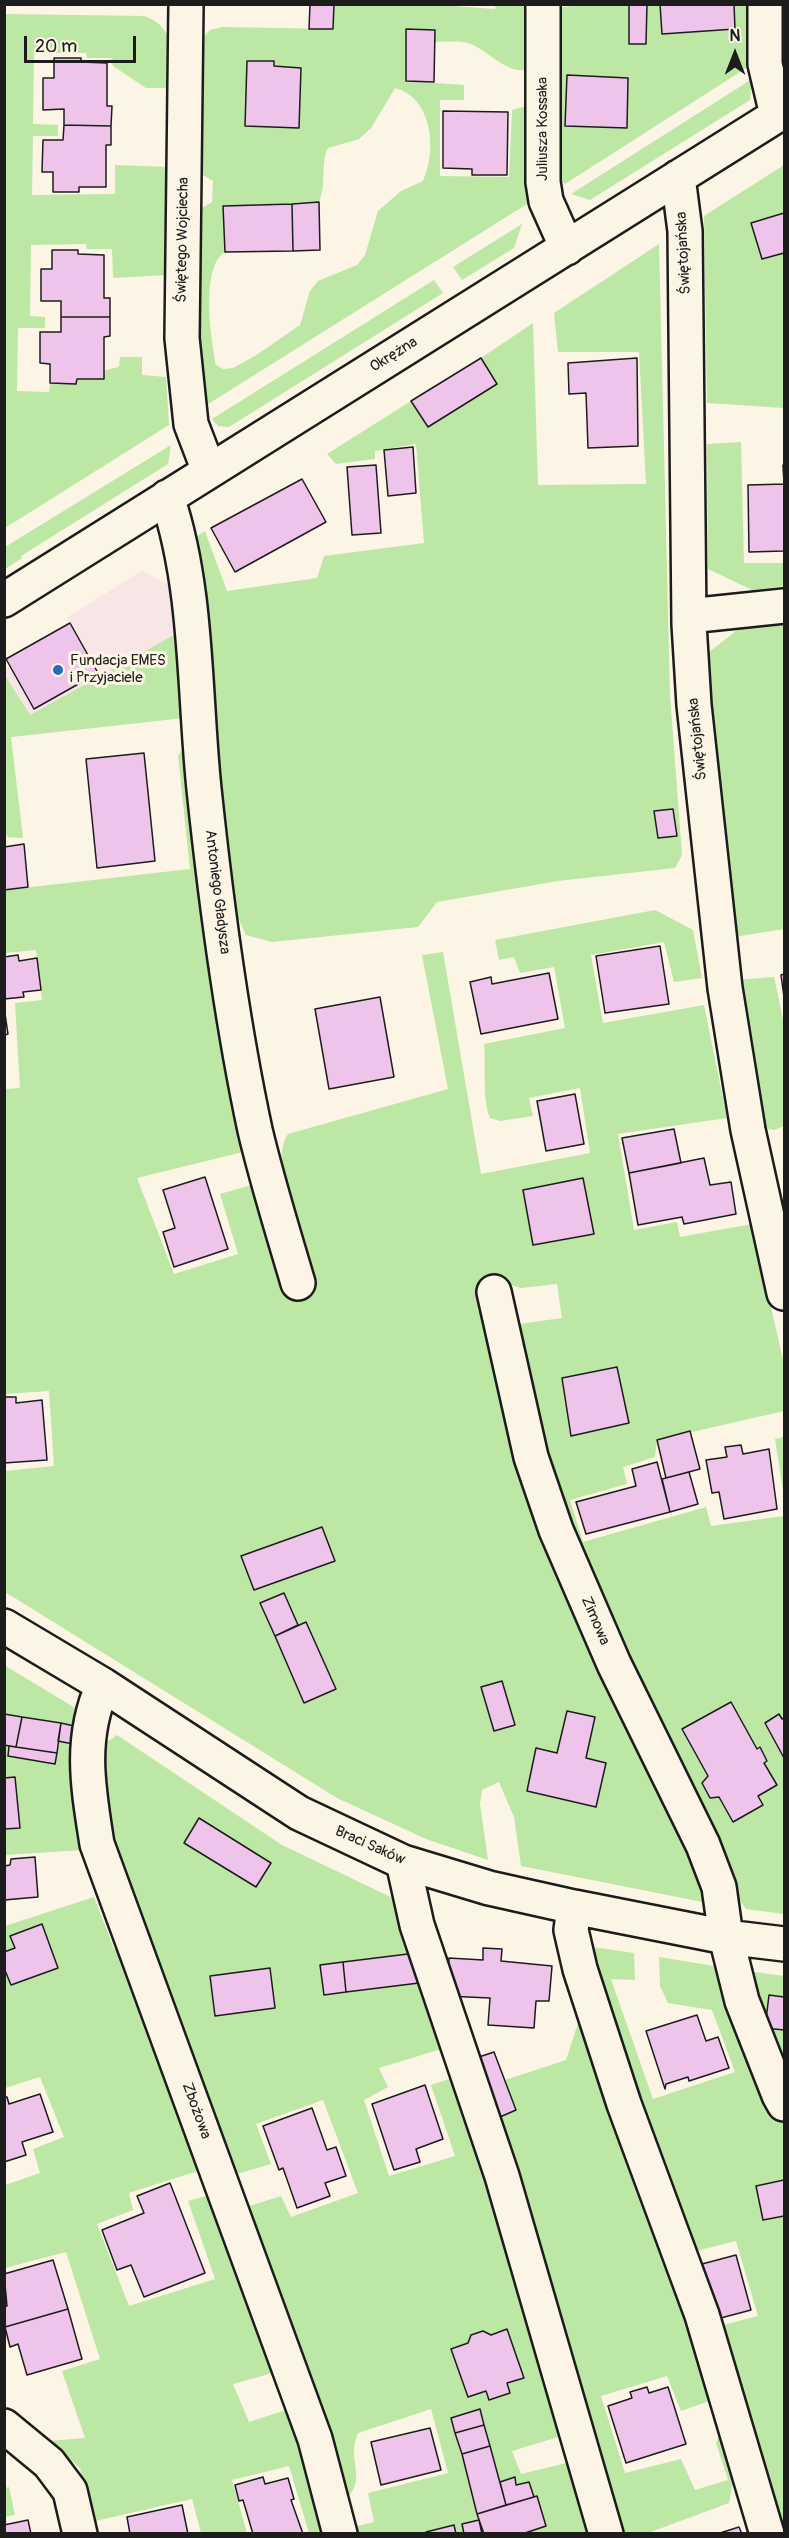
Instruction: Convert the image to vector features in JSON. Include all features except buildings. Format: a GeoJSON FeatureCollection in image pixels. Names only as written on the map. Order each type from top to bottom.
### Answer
{"type":"FeatureCollection","features":[{"type":"Feature","properties":{"kind":"street","name":"Świętego Wojciecha"},"geometry":{"type":"LineString","coordinates":[[186,4],[182,338],[191,424],[209,471]]}},
{"type":"Feature","properties":{"kind":"street","name":"Juliusza Kossaka"},"geometry":{"type":"LineString","coordinates":[[543,4],[543,182],[546,201],[567,248]]}},
{"type":"Feature","properties":{"kind":"street"},"geometry":{"type":"LineString","coordinates":[[765,4],[765,64],[781,113]]}},
{"type":"Feature","properties":{"kind":"street","name":"Okrężna"},"geometry":{"type":"LineString","coordinates":[[4,600],[781,113]]}},
{"type":"Feature","properties":{"kind":"street","name":"Świętojańska"},"geometry":{"type":"LineString","coordinates":[[678,177],[686,254],[689,616],[694,705],[725,988],[748,1130],[784,1286]]}},
{"type":"Feature","properties":{"kind":"street","name":"Antoniego Gładysza"},"geometry":{"type":"LineString","coordinates":[[167,497],[178,530],[188,604],[204,789],[228,978],[255,1130],[298,1283]]}},
{"type":"Feature","properties":{"kind":"street"},"geometry":{"type":"LineString","coordinates":[[689,616],[784,606]]}},
{"type":"Feature","properties":{"kind":"street","name":"Zimowa"},"geometry":{"type":"LineString","coordinates":[[494,1292],[531,1457],[556,1530],[614,1664],[703,1845],[719,1887],[726,1938],[741,2001],[784,2104]]}},
{"type":"Feature","properties":{"kind":"street","name":"Braci Saków"},"geometry":{"type":"LineString","coordinates":[[4,1626],[103,1685],[299,1813],[403,1862],[489,1888],[574,1907],[726,1938],[784,1944]]}},
{"type":"Feature","properties":{"kind":"street","name":"Zbożowa"},"geometry":{"type":"LineString","coordinates":[[103,1685],[93,1708],[88,1731],[88,1786],[97,1844],[315,2439],[340,2534]]}},
{"type":"Feature","properties":{"kind":"street"},"geometry":{"type":"LineString","coordinates":[[403,1862],[417,1925],[502,2176],[606,2534]]}},
{"type":"Feature","properties":{"kind":"street"},"geometry":{"type":"LineString","coordinates":[[574,1907],[572,1930],[580,1970],[624,2104],[702,2315],[767,2534]]}},
{"type":"Feature","properties":{"kind":"street"},"geometry":{"type":"LineString","coordinates":[[4,2426],[49,2463],[70,2491],[80,2534]]}},
{"type":"Feature","properties":{"kind":"shaded area"},"geometry":{"type":"Polygon","coordinates":[[[142,571],[169,585],[184,718],[11,737],[4,671],[10,667],[6,659],[69,623],[67,617],[142,571]]]}},
{"type":"Feature","properties":{"kind":"green space"},"geometry":{"type":"Polygon","coordinates":[[[424,4],[495,9],[496,5],[528,5],[528,70],[506,66],[469,43],[435,42],[435,31],[406,30],[406,81],[464,85],[464,100],[440,100],[440,176],[509,177],[512,110],[529,105],[527,204],[205,406],[198,355],[200,209],[212,202],[213,181],[201,174],[204,36],[210,30],[222,27],[333,29],[334,5],[424,4]],[[395,88],[371,128],[359,139],[328,148],[324,160],[323,188],[319,202],[223,206],[225,252],[217,260],[212,272],[209,304],[216,365],[223,369],[233,368],[300,325],[310,291],[318,281],[357,265],[365,255],[378,211],[401,191],[423,181],[430,155],[428,127],[424,114],[408,94],[395,88]]]}},
{"type":"Feature","properties":{"kind":"green space"},"geometry":{"type":"Polygon","coordinates":[[[616,4],[750,5],[751,65],[565,184],[555,176],[557,7],[616,4]]]}},
{"type":"Feature","properties":{"kind":"green space"},"geometry":{"type":"Polygon","coordinates":[[[5,14],[144,16],[163,28],[170,45],[171,55],[170,88],[146,88],[113,66],[112,58],[87,58],[86,53],[34,53],[33,124],[58,125],[58,136],[33,136],[32,195],[115,194],[115,165],[168,167],[166,275],[113,278],[112,249],[87,249],[86,244],[31,245],[30,316],[45,317],[45,328],[18,328],[17,391],[49,392],[50,383],[119,367],[120,357],[142,357],[142,375],[166,377],[169,425],[5,528],[5,14]]]}},
{"type":"Feature","properties":{"kind":"green space"},"geometry":{"type":"Polygon","coordinates":[[[752,79],[750,100],[590,200],[571,194],[752,79]]]}},
{"type":"Feature","properties":{"kind":"green space"},"geometry":{"type":"Polygon","coordinates":[[[784,165],[784,408],[707,403],[704,216],[784,165]]]}},
{"type":"Feature","properties":{"kind":"green space"},"geometry":{"type":"Polygon","coordinates":[[[522,224],[514,248],[462,280],[453,267],[522,224]]]}},
{"type":"Feature","properties":{"kind":"green space"},"geometry":{"type":"Polygon","coordinates":[[[659,244],[670,695],[682,855],[675,868],[558,881],[437,902],[418,927],[272,942],[246,935],[235,911],[193,539],[205,531],[227,591],[317,578],[324,556],[424,543],[416,444],[375,451],[375,459],[336,464],[327,454],[411,401],[428,427],[497,384],[481,358],[533,323],[538,485],[646,484],[639,352],[558,352],[554,313],[659,244]]]}},
{"type":"Feature","properties":{"kind":"green space"},"geometry":{"type":"Polygon","coordinates":[[[434,280],[443,293],[229,427],[218,426],[212,419],[434,280]]]}},
{"type":"Feature","properties":{"kind":"green space"},"geometry":{"type":"Polygon","coordinates":[[[741,442],[744,563],[784,563],[784,586],[752,590],[708,569],[707,444],[741,442]]]}},
{"type":"Feature","properties":{"kind":"green space"},"geometry":{"type":"Polygon","coordinates":[[[171,445],[168,464],[21,556],[22,558],[5,569],[5,547],[171,445]]]}},
{"type":"Feature","properties":{"kind":"green space"},"geometry":{"type":"Polygon","coordinates":[[[784,623],[784,929],[740,936],[732,934],[726,897],[708,653],[741,627],[784,623]]]}},
{"type":"Feature","properties":{"kind":"green space"},"geometry":{"type":"Polygon","coordinates":[[[174,635],[184,718],[11,737],[23,838],[7,837],[4,822],[4,674],[30,715],[174,635]]]}},
{"type":"Feature","properties":{"kind":"green space"},"geometry":{"type":"Polygon","coordinates":[[[187,746],[193,747],[211,932],[247,1151],[137,1178],[174,1274],[238,1254],[220,1194],[255,1184],[292,1297],[308,1287],[310,1272],[293,1221],[284,1182],[283,1147],[288,1134],[448,1089],[422,955],[443,952],[481,1174],[590,1153],[580,1088],[529,1098],[533,1116],[500,1121],[490,1118],[485,1092],[484,1044],[565,1028],[554,967],[520,973],[514,957],[499,960],[495,940],[655,910],[693,930],[702,978],[674,982],[664,942],[591,955],[603,1023],[704,1005],[727,1118],[618,1134],[634,1230],[677,1222],[680,1237],[752,1224],[784,1364],[784,1411],[657,1440],[655,1457],[623,1467],[627,1484],[570,1500],[583,1542],[706,1507],[711,1526],[784,1516],[784,1914],[746,1909],[731,1887],[626,1670],[568,1539],[540,1464],[512,1325],[562,1318],[557,1284],[521,1288],[483,1277],[519,1456],[543,1528],[588,1632],[711,1886],[713,1904],[521,1866],[514,1817],[499,1782],[482,1790],[480,1804],[488,1860],[426,1839],[337,1798],[5,1592],[5,1471],[54,1466],[49,1391],[5,1394],[5,1089],[20,1088],[15,1003],[42,1000],[36,950],[5,953],[5,890],[190,869],[178,755],[187,746]]]}},
{"type":"Feature","properties":{"kind":"green space"},"geometry":{"type":"Polygon","coordinates":[[[774,977],[784,1024],[784,1126],[774,1130],[764,1128],[735,980],[774,977]]]}},
{"type":"Feature","properties":{"kind":"green space"},"geometry":{"type":"Polygon","coordinates":[[[784,1437],[784,1497],[775,1439],[784,1437]]]}},
{"type":"Feature","properties":{"kind":"green space"},"geometry":{"type":"Polygon","coordinates":[[[4,1665],[77,1709],[78,1826],[83,1850],[5,1855],[4,1665]]]}},
{"type":"Feature","properties":{"kind":"green space"},"geometry":{"type":"Polygon","coordinates":[[[117,1735],[282,1845],[401,1902],[451,2046],[379,2068],[388,2087],[364,2100],[389,2176],[455,2156],[431,2085],[458,2076],[565,2435],[512,2451],[521,2474],[575,2461],[597,2533],[350,2533],[349,2528],[374,2522],[368,2493],[448,2473],[431,2409],[358,2433],[354,2453],[355,2486],[342,2502],[243,2208],[281,2196],[291,2217],[358,2193],[323,2100],[256,2124],[271,2164],[230,2176],[114,1864],[101,1746],[117,1735]]]}},
{"type":"Feature","properties":{"kind":"green space"},"geometry":{"type":"Polygon","coordinates":[[[94,1897],[114,1949],[127,1955],[204,2169],[129,2193],[133,2210],[97,2224],[129,2306],[215,2279],[188,2201],[213,2194],[276,2372],[233,2384],[249,2422],[292,2408],[327,2532],[309,2533],[289,2466],[232,2480],[247,2533],[201,2533],[192,2499],[91,2522],[80,2468],[48,2441],[85,2438],[62,2371],[100,2359],[66,2252],[5,2268],[5,2185],[40,2173],[33,2149],[64,2137],[40,2077],[5,2088],[5,1926],[94,1897]]]}},
{"type":"Feature","properties":{"kind":"green space"},"geometry":{"type":"Polygon","coordinates":[[[586,1946],[634,1953],[635,1980],[611,1979],[653,2099],[735,2072],[712,2010],[668,2003],[660,1986],[659,1957],[720,1967],[774,2105],[784,2123],[784,2533],[780,2533],[715,2327],[758,2316],[736,2241],[688,2253],[586,1946]]]}},
{"type":"Feature","properties":{"kind":"green space"},"geometry":{"type":"Polygon","coordinates":[[[748,1971],[784,1976],[784,2071],[748,1971]]]}},
{"type":"Feature","properties":{"kind":"green space"},"geometry":{"type":"Polygon","coordinates":[[[582,2011],[716,2389],[712,2400],[681,2411],[667,2376],[601,2396],[625,2473],[681,2459],[695,2490],[728,2480],[716,2443],[721,2431],[735,2472],[729,2503],[648,2533],[619,2533],[493,2120],[516,2110],[505,2080],[566,2060],[582,2011]]]}},
{"type":"Feature","properties":{"kind":"green space"},"geometry":{"type":"Polygon","coordinates":[[[9,2487],[15,2515],[5,2517],[5,2488],[9,2487]]]}},
{"type":"Feature","properties":{"kind":"place","name":"Fundacja EMES i Przyjaciele"},"geometry":{"type":"Point","coordinates":[58,670]}}]}
